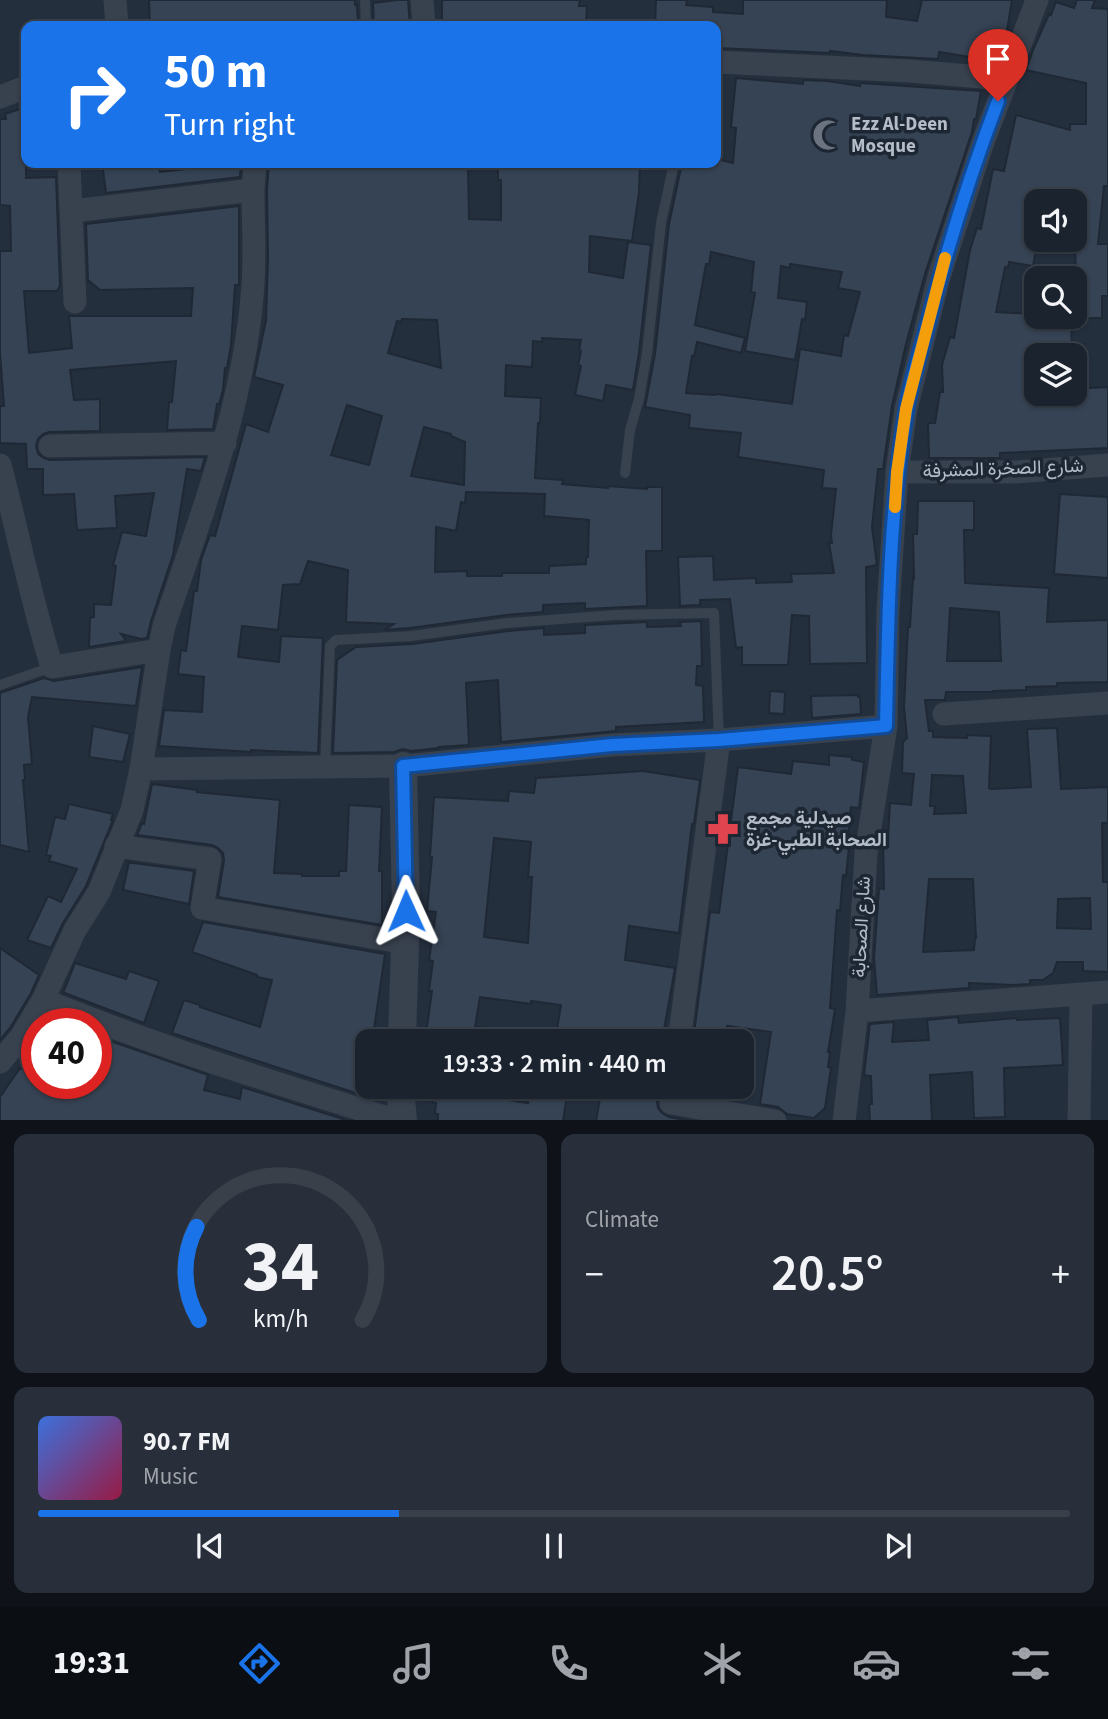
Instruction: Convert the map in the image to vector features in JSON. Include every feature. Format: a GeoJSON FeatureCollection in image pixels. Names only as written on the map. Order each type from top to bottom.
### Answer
{"type":"FeatureCollection","features":[{"type":"Feature","properties":{"kind":"street"},"geometry":{"type":"LineString","coordinates":[[115,0],[117,21]]}},
{"type":"Feature","properties":{"kind":"street"},"geometry":{"type":"LineString","coordinates":[[422,0],[424,21]]}},
{"type":"Feature","properties":{"kind":"street","name":"شارع الصحابة"},"geometry":{"type":"LineString","coordinates":[[844,1120],[857,1011],[866,853],[886,726],[888,610],[897,472],[906,409],[939,277],[982,145],[1037,0]]}},
{"type":"Feature","properties":{"kind":"street"},"geometry":{"type":"LineString","coordinates":[[721,62],[910,71],[1006,79]]}},
{"type":"Feature","properties":{"kind":"street"},"geometry":{"type":"LineString","coordinates":[[0,97],[21,89]]}},
{"type":"Feature","properties":{"kind":"street"},"geometry":{"type":"LineString","coordinates":[[69,168],[75,302]]}},
{"type":"Feature","properties":{"kind":"street"},"geometry":{"type":"LineString","coordinates":[[0,1062],[21,1037],[43,1000],[75,930],[99,892],[132,810],[164,626],[225,443],[243,362],[253,296],[255,168]]}},
{"type":"Feature","properties":{"kind":"street"},"geometry":{"type":"LineString","coordinates":[[72,211],[253,190]]}},
{"type":"Feature","properties":{"kind":"street"},"geometry":{"type":"LineString","coordinates":[[50,446],[225,443]]}},
{"type":"Feature","properties":{"kind":"street"},"geometry":{"type":"LineString","coordinates":[[0,465],[52,667],[159,650]]}},
{"type":"Feature","properties":{"kind":"street","name":"شارع الصخرة المشرفة"},"geometry":{"type":"LineString","coordinates":[[897,472],[1015,472],[1108,465]]}},
{"type":"Feature","properties":{"kind":"street"},"geometry":{"type":"LineString","coordinates":[[944,715],[1108,703]]}},
{"type":"Feature","properties":{"kind":"street"},"geometry":{"type":"LineString","coordinates":[[141,769],[403,766],[612,745],[719,740],[886,726]]}},
{"type":"Feature","properties":{"kind":"street"},"geometry":{"type":"LineString","coordinates":[[681,1029],[719,740]]}},
{"type":"Feature","properties":{"kind":"street"},"geometry":{"type":"LineString","coordinates":[[402,1029],[406,943],[403,766]]}},
{"type":"Feature","properties":{"kind":"street"},"geometry":{"type":"LineString","coordinates":[[117,845],[210,859],[201,908],[406,943]]}},
{"type":"Feature","properties":{"kind":"street"},"geometry":{"type":"LineString","coordinates":[[857,1011],[1108,992]]}},
{"type":"Feature","properties":{"kind":"street"},"geometry":{"type":"LineString","coordinates":[[1079,1120],[1081,995]]}},
{"type":"Feature","properties":{"kind":"street"},"geometry":{"type":"LineString","coordinates":[[43,1000],[165,1046],[395,1120]]}},
{"type":"Feature","properties":{"kind":"street"},"geometry":{"type":"LineString","coordinates":[[401,1099],[403,1120]]}},
{"type":"Feature","properties":{"kind":"street"},"geometry":{"type":"LineString","coordinates":[[672,1099],[671,1103],[759,1119]]}},
{"type":"Feature","properties":{"kind":"lane"},"geometry":{"type":"LineString","coordinates":[[365,0],[366,21]]}},
{"type":"Feature","properties":{"kind":"lane"},"geometry":{"type":"LineString","coordinates":[[625,473],[630,430],[639,399],[647,353],[661,223],[673,168]]}},
{"type":"Feature","properties":{"kind":"lane"},"geometry":{"type":"LineString","coordinates":[[325,766],[330,646],[336,640],[411,636],[507,623],[601,616],[714,613],[719,740]]}},
{"type":"Feature","properties":{"kind":"lane"},"geometry":{"type":"LineString","coordinates":[[0,685],[52,667]]}},
{"type":"Feature","properties":{"kind":"building"},"geometry":{"type":"Polygon","coordinates":[[[149,0],[355,0],[358,21],[150,21],[149,0]]]}},
{"type":"Feature","properties":{"kind":"building"},"geometry":{"type":"Polygon","coordinates":[[[408,0],[410,21],[374,21],[373,3],[408,0]]]}},
{"type":"Feature","properties":{"kind":"building"},"geometry":{"type":"Polygon","coordinates":[[[442,0],[580,0],[579,6],[587,6],[586,21],[442,21],[442,0]]]}},
{"type":"Feature","properties":{"kind":"building"},"geometry":{"type":"Polygon","coordinates":[[[656,0],[687,0],[686,5],[713,7],[713,12],[743,14],[743,0],[887,0],[886,17],[917,21],[922,0],[1012,0],[1005,43],[1001,42],[999,54],[995,53],[994,61],[939,52],[938,59],[830,51],[721,48],[721,21],[655,21],[656,0]]]}},
{"type":"Feature","properties":{"kind":"building"},"geometry":{"type":"Polygon","coordinates":[[[1077,0],[1095,0],[1092,8],[1108,9],[1108,186],[1104,186],[1098,244],[1108,244],[1108,296],[1102,296],[1102,318],[1087,318],[1087,266],[1076,266],[1075,252],[1087,252],[1087,189],[1024,189],[1024,252],[1036,252],[1033,266],[1009,262],[1008,268],[1005,267],[996,312],[1024,313],[1024,329],[1071,329],[1072,343],[1024,343],[1024,406],[1087,406],[1087,388],[1108,387],[1108,448],[1000,453],[1000,458],[929,458],[928,423],[935,423],[940,392],[943,392],[942,365],[950,337],[954,338],[970,250],[977,228],[981,229],[993,169],[1004,171],[1016,115],[1070,130],[1070,124],[1086,124],[1086,83],[1026,70],[1056,2],[1074,8],[1077,0]]]}},
{"type":"Feature","properties":{"kind":"building"},"geometry":{"type":"Polygon","coordinates":[[[736,78],[803,84],[803,80],[860,86],[860,83],[981,91],[976,119],[925,274],[892,406],[883,469],[878,469],[872,527],[877,565],[866,567],[867,663],[810,664],[809,616],[792,615],[788,665],[742,665],[742,647],[736,648],[730,599],[700,600],[700,605],[680,606],[678,557],[713,556],[714,580],[756,578],[756,583],[792,582],[791,574],[834,573],[829,543],[832,543],[836,489],[822,488],[824,470],[738,457],[741,433],[689,428],[690,415],[645,407],[655,354],[669,224],[681,168],[721,168],[721,160],[733,163],[736,128],[731,127],[736,78]],[[711,252],[709,264],[706,264],[695,325],[745,338],[741,353],[697,342],[686,393],[716,394],[792,404],[800,349],[841,356],[844,335],[848,336],[860,292],[838,288],[842,272],[790,264],[790,268],[781,266],[778,298],[807,302],[795,360],[745,351],[755,293],[751,292],[754,262],[711,252]]]}},
{"type":"Feature","properties":{"kind":"building"},"geometry":{"type":"Polygon","coordinates":[[[21,109],[21,168],[26,168],[26,178],[56,177],[60,286],[57,291],[24,291],[29,353],[72,348],[69,316],[191,316],[193,288],[100,290],[88,280],[86,224],[239,206],[239,285],[235,285],[231,345],[213,429],[167,430],[176,361],[70,370],[74,400],[100,399],[100,431],[49,432],[38,439],[36,446],[38,454],[50,460],[205,457],[201,471],[187,469],[173,555],[147,638],[121,634],[126,641],[89,647],[90,618],[94,617],[94,604],[111,605],[116,566],[113,565],[122,532],[146,536],[154,493],[115,496],[117,528],[77,530],[74,494],[43,495],[43,469],[27,469],[26,444],[0,443],[0,406],[4,406],[0,353],[0,251],[11,251],[10,206],[0,205],[0,119],[6,119],[5,114],[21,109]]]}},
{"type":"Feature","properties":{"kind":"building"},"geometry":{"type":"Polygon","coordinates":[[[103,168],[159,168],[160,172],[196,168],[241,168],[240,177],[106,193],[103,168]]]}},
{"type":"Feature","properties":{"kind":"building"},"geometry":{"type":"Polygon","coordinates":[[[269,168],[468,168],[469,219],[501,220],[501,180],[498,180],[498,168],[640,168],[632,241],[590,236],[589,272],[623,278],[628,242],[651,245],[633,390],[606,385],[603,401],[575,395],[581,366],[578,365],[581,340],[542,338],[542,342],[533,341],[532,367],[506,365],[505,396],[541,398],[535,478],[563,480],[562,484],[608,488],[662,487],[662,551],[646,551],[647,606],[585,609],[585,603],[543,605],[543,612],[384,630],[394,624],[346,622],[348,570],[308,561],[300,584],[283,585],[278,630],[242,626],[238,657],[279,662],[281,636],[323,638],[318,753],[159,746],[164,710],[202,712],[204,677],[178,674],[181,650],[186,651],[201,560],[210,535],[215,536],[246,424],[268,432],[283,385],[254,377],[266,320],[269,168]],[[402,319],[401,322],[397,321],[388,353],[441,368],[437,320],[402,319]],[[347,405],[331,455],[369,465],[382,416],[347,405]],[[424,427],[411,476],[464,485],[465,442],[451,434],[424,427]],[[466,492],[465,503],[461,502],[456,531],[436,527],[435,572],[467,571],[467,576],[502,576],[502,573],[549,573],[549,566],[586,564],[589,520],[544,516],[545,494],[466,492]]]}},
{"type":"Feature","properties":{"kind":"building"},"geometry":{"type":"Polygon","coordinates":[[[1060,494],[1108,497],[1108,578],[1054,574],[1060,494]]]}},
{"type":"Feature","properties":{"kind":"building"},"geometry":{"type":"Polygon","coordinates":[[[918,501],[974,501],[974,530],[964,530],[965,583],[1049,588],[1047,622],[1108,620],[1108,682],[1057,683],[1057,686],[1026,687],[1026,690],[946,692],[945,700],[925,700],[929,731],[933,731],[933,737],[991,736],[991,789],[1031,787],[1027,729],[1057,728],[1061,789],[1108,787],[1108,823],[1102,823],[1103,882],[1108,882],[1108,972],[1083,971],[1083,962],[1057,962],[1053,973],[1043,980],[1030,980],[1030,984],[969,983],[969,988],[877,995],[874,958],[879,888],[884,889],[883,838],[888,838],[890,803],[911,805],[914,774],[902,773],[903,742],[907,738],[904,707],[908,627],[914,578],[913,534],[917,534],[918,501]],[[950,608],[947,661],[1001,661],[999,612],[950,608]],[[932,775],[930,806],[935,806],[934,814],[966,813],[963,776],[932,775]],[[929,879],[923,952],[974,950],[976,938],[973,879],[929,879]],[[1090,898],[1058,899],[1057,928],[1091,929],[1090,898]]]}},
{"type":"Feature","properties":{"kind":"building"},"geometry":{"type":"Polygon","coordinates":[[[701,621],[702,666],[697,666],[696,685],[703,686],[704,722],[616,727],[616,731],[501,742],[498,680],[466,683],[469,745],[411,751],[403,749],[394,752],[333,753],[337,660],[356,647],[412,644],[544,628],[544,635],[585,633],[585,625],[647,622],[647,627],[681,626],[680,622],[701,621]]]}},
{"type":"Feature","properties":{"kind":"building"},"geometry":{"type":"Polygon","coordinates":[[[142,667],[136,706],[32,697],[28,717],[32,764],[24,765],[23,780],[29,852],[0,845],[0,693],[44,678],[54,681],[142,667]]]}},
{"type":"Feature","properties":{"kind":"building"},"geometry":{"type":"Polygon","coordinates":[[[770,691],[785,692],[784,714],[769,713],[770,691]]]}},
{"type":"Feature","properties":{"kind":"building"},"geometry":{"type":"Polygon","coordinates":[[[858,695],[861,714],[812,718],[811,696],[858,695]]]}},
{"type":"Feature","properties":{"kind":"building"},"geometry":{"type":"Polygon","coordinates":[[[93,726],[130,734],[123,762],[89,757],[93,726]]]}},
{"type":"Feature","properties":{"kind":"building"},"geometry":{"type":"Polygon","coordinates":[[[829,755],[852,757],[852,760],[864,762],[859,808],[851,807],[846,876],[843,875],[840,911],[837,910],[830,1008],[835,1009],[828,1052],[828,1067],[831,1068],[825,1108],[814,1118],[787,1114],[778,1107],[760,1104],[771,1032],[727,1026],[727,1029],[695,1029],[710,912],[719,913],[738,767],[791,774],[793,761],[829,765],[829,755]]]}},
{"type":"Feature","properties":{"kind":"building"},"geometry":{"type":"Polygon","coordinates":[[[643,771],[700,780],[679,933],[629,926],[625,960],[675,968],[664,1029],[557,1029],[561,1005],[480,997],[475,1027],[494,1029],[427,1029],[432,991],[429,991],[433,961],[429,960],[436,912],[427,911],[434,797],[508,801],[509,791],[534,793],[536,778],[643,771]],[[494,838],[484,937],[528,943],[532,877],[528,877],[531,842],[494,838]]]}},
{"type":"Feature","properties":{"kind":"building"},"geometry":{"type":"Polygon","coordinates":[[[152,784],[197,792],[280,800],[274,873],[302,876],[339,876],[339,871],[346,871],[349,805],[382,807],[379,871],[382,871],[382,925],[218,897],[224,861],[223,853],[218,848],[137,835],[142,823],[144,824],[152,784]]]}},
{"type":"Feature","properties":{"kind":"building"},"geometry":{"type":"Polygon","coordinates":[[[69,804],[113,814],[113,820],[86,886],[51,948],[27,940],[48,896],[61,902],[77,869],[49,861],[51,856],[46,855],[55,817],[65,819],[69,804]]]}},
{"type":"Feature","properties":{"kind":"building"},"geometry":{"type":"Polygon","coordinates":[[[129,862],[194,871],[189,904],[123,890],[129,862]]]}},
{"type":"Feature","properties":{"kind":"building"},"geometry":{"type":"Polygon","coordinates":[[[203,922],[385,954],[374,1029],[355,1029],[355,1093],[172,1033],[184,1000],[260,1027],[272,980],[257,977],[192,952],[203,922]]]}},
{"type":"Feature","properties":{"kind":"building"},"geometry":{"type":"Polygon","coordinates":[[[0,948],[39,975],[10,1028],[0,1040],[0,948]]]}},
{"type":"Feature","properties":{"kind":"building"},"geometry":{"type":"Polygon","coordinates":[[[75,963],[126,979],[129,971],[159,981],[144,1023],[112,1011],[112,1008],[105,1008],[63,992],[75,963]]]}},
{"type":"Feature","properties":{"kind":"building"},"geometry":{"type":"Polygon","coordinates":[[[958,1017],[959,1023],[1017,1018],[1060,1018],[1063,1065],[1004,1068],[1005,1117],[974,1118],[972,1072],[930,1075],[932,1120],[870,1120],[871,1076],[864,1075],[870,1024],[894,1022],[892,1042],[929,1040],[927,1020],[958,1017]]]}},
{"type":"Feature","properties":{"kind":"building"},"geometry":{"type":"Polygon","coordinates":[[[112,1042],[208,1075],[204,1090],[240,1099],[242,1087],[346,1120],[0,1120],[0,1097],[20,1068],[21,1099],[112,1099],[112,1042]]]}},
{"type":"Feature","properties":{"kind":"building"},"geometry":{"type":"Polygon","coordinates":[[[432,1099],[501,1099],[528,1103],[529,1099],[566,1099],[563,1120],[438,1120],[438,1114],[435,1114],[436,1103],[432,1102],[432,1099]]]}},
{"type":"Feature","properties":{"kind":"building"},"geometry":{"type":"Polygon","coordinates":[[[600,1099],[657,1099],[658,1108],[662,1113],[685,1120],[596,1120],[600,1099]]]}},
{"type":"Feature","properties":{"kind":"slow traffic"},"geometry":{"type":"LineString","coordinates":[[895,507],[906,409],[945,258]]}},
{"type":"Feature","properties":{"kind":"place","name":"Ezz Al-Deen Mosque"},"geometry":{"type":"Point","coordinates":[828,135]}},
{"type":"Feature","properties":{"kind":"place","name":"صيدلية مجمع الصحابة الطبي-غزة"},"geometry":{"type":"Point","coordinates":[723,829]}},
{"type":"Feature","properties":{"kind":"route"},"geometry":{"type":"LineString","coordinates":[[406,911],[403,766],[612,745],[719,740],[886,726],[888,610],[897,472],[906,409],[939,277],[998,101]]}}]}
